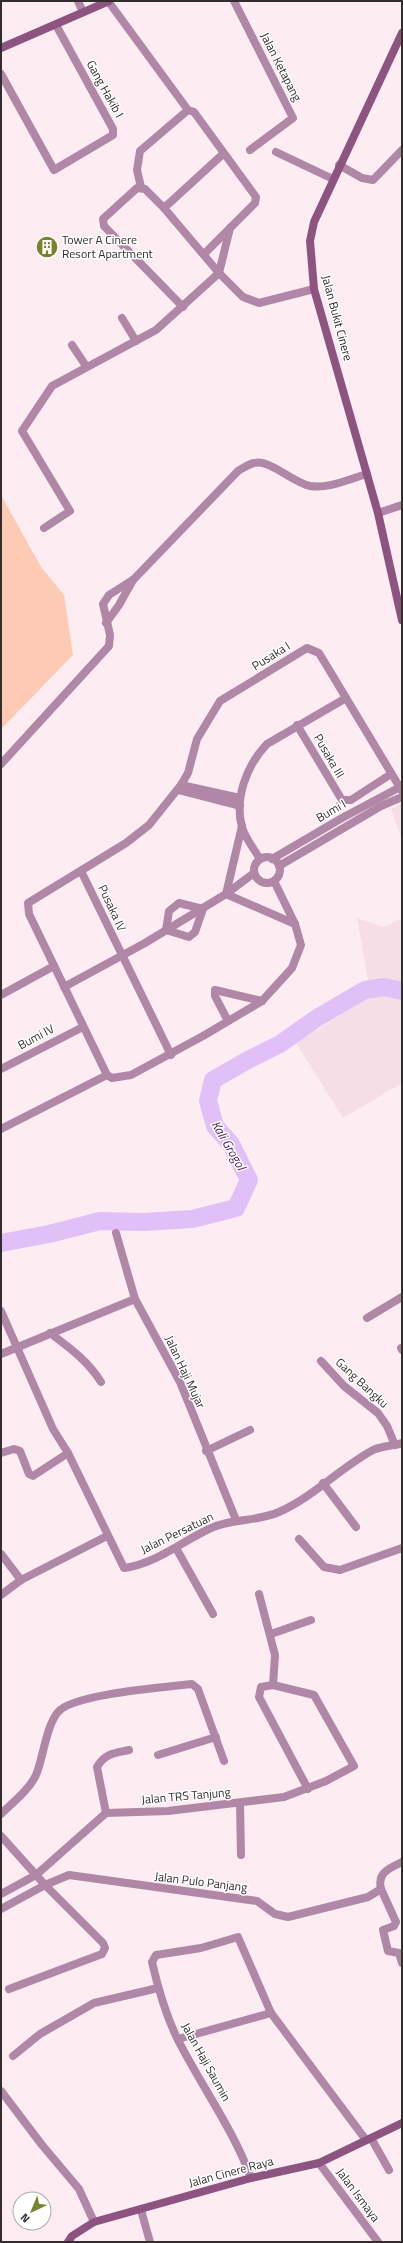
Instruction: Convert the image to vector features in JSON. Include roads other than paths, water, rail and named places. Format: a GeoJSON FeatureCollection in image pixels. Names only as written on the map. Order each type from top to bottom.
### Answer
{"type":"FeatureCollection","features":[{"type":"Feature","properties":{"kind":"main road"},"geometry":{"type":"LineString","coordinates":[[1,48],[108,1]]}},
{"type":"Feature","properties":{"kind":"main road","name":"Jalan Bukit Cinere"},"geometry":{"type":"LineString","coordinates":[[402,35],[339,165],[314,222],[310,240],[314,289],[378,513],[401,608],[402,620]]}},
{"type":"Feature","properties":{"kind":"main road","name":"Jalan Cinere Raya"},"geometry":{"type":"LineString","coordinates":[[68,2242],[72,2236],[94,2222],[251,2178],[319,2163],[402,2123]]}},
{"type":"Feature","properties":{"kind":"street"},"geometry":{"type":"LineString","coordinates":[[78,1],[82,12]]}},
{"type":"Feature","properties":{"kind":"street"},"geometry":{"type":"LineString","coordinates":[[108,1],[188,110],[194,112],[256,197],[255,203],[204,254]]}},
{"type":"Feature","properties":{"kind":"street","name":"Jalan Ketapang"},"geometry":{"type":"LineString","coordinates":[[234,1],[293,118],[250,150]]}},
{"type":"Feature","properties":{"kind":"street","name":"Gang Hakib I"},"geometry":{"type":"LineString","coordinates":[[1,74],[54,170],[113,136],[113,129],[56,25]]}},
{"type":"Feature","properties":{"kind":"street"},"geometry":{"type":"LineString","coordinates":[[188,110],[140,151],[137,170],[141,187],[164,208],[219,273],[243,297],[259,303],[314,289]]}},
{"type":"Feature","properties":{"kind":"street"},"geometry":{"type":"LineString","coordinates":[[339,165],[362,178],[373,180],[402,150]]}},
{"type":"Feature","properties":{"kind":"street"},"geometry":{"type":"LineString","coordinates":[[276,152],[333,179]]}},
{"type":"Feature","properties":{"kind":"street"},"geometry":{"type":"LineString","coordinates":[[164,208],[224,154]]}},
{"type":"Feature","properties":{"kind":"street"},"geometry":{"type":"LineString","coordinates":[[141,187],[137,188],[104,219],[102,224],[183,307]]}},
{"type":"Feature","properties":{"kind":"street"},"geometry":{"type":"LineString","coordinates":[[44,528],[70,511],[22,431],[52,386],[86,366],[156,330],[219,273],[230,228]]}},
{"type":"Feature","properties":{"kind":"street"},"geometry":{"type":"LineString","coordinates":[[122,318],[136,341]]}},
{"type":"Feature","properties":{"kind":"street"},"geometry":{"type":"LineString","coordinates":[[72,344],[86,366]]}},
{"type":"Feature","properties":{"kind":"street"},"geometry":{"type":"LineString","coordinates":[[1,764],[109,646],[110,635],[106,623],[103,604],[109,595],[134,579],[238,471],[255,462],[268,464],[300,483],[311,486],[328,486],[367,474]]}},
{"type":"Feature","properties":{"kind":"street"},"geometry":{"type":"LineString","coordinates":[[378,513],[402,505]]}},
{"type":"Feature","properties":{"kind":"street"},"geometry":{"type":"LineString","coordinates":[[106,623],[119,606],[134,579]]}},
{"type":"Feature","properties":{"kind":"street","name":"Pusaka I"},"geometry":{"type":"LineString","coordinates":[[179,788],[188,773],[197,739],[220,702],[307,648],[319,653],[391,774],[401,788]]}},
{"type":"Feature","properties":{"kind":"street"},"geometry":{"type":"LineString","coordinates":[[226,894],[242,826],[240,802],[249,769],[258,753],[266,744],[346,698]]}},
{"type":"Feature","properties":{"kind":"street","name":"Pusaka III"},"geometry":{"type":"LineString","coordinates":[[297,725],[341,799],[351,800],[391,774]]}},
{"type":"Feature","properties":{"kind":"street"},"geometry":{"type":"LineString","coordinates":[[240,802],[179,788],[149,825],[126,843],[28,903],[29,914],[106,1075],[112,1078],[131,1075],[171,1055],[262,1001],[292,968],[299,954],[301,945],[295,924],[274,881]]}},
{"type":"Feature","properties":{"kind":"street","name":"Bumi I"},"geometry":{"type":"LineString","coordinates":[[272,859],[401,788]]}},
{"type":"Feature","properties":{"kind":"street","name":"Bumi I"},"geometry":{"type":"LineString","coordinates":[[279,866],[381,806],[402,796]]}},
{"type":"Feature","properties":{"kind":"street"},"geometry":{"type":"LineString","coordinates":[[242,826],[260,859]]}},
{"type":"Feature","properties":{"kind":"street"},"geometry":{"type":"LineString","coordinates":[[64,987],[203,909],[226,894],[254,873],[256,863],[260,859],[272,859],[279,866],[279,874],[274,881],[264,883],[260,881],[254,873]]}},
{"type":"Feature","properties":{"kind":"street","name":"Pusaka IV"},"geometry":{"type":"LineString","coordinates":[[82,871],[171,1055]]}},
{"type":"Feature","properties":{"kind":"street"},"geometry":{"type":"LineString","coordinates":[[226,894],[295,924]]}},
{"type":"Feature","properties":{"kind":"street"},"geometry":{"type":"LineString","coordinates":[[166,930],[169,911],[179,903],[203,909]]}},
{"type":"Feature","properties":{"kind":"street"},"geometry":{"type":"LineString","coordinates":[[166,930],[189,936],[195,932],[203,909]]}},
{"type":"Feature","properties":{"kind":"street"},"geometry":{"type":"LineString","coordinates":[[1,995],[54,966]]}},
{"type":"Feature","properties":{"kind":"street"},"geometry":{"type":"LineString","coordinates":[[228,1022],[214,996],[215,990],[262,1001]]}},
{"type":"Feature","properties":{"kind":"street","name":"Bumi IV"},"geometry":{"type":"LineString","coordinates":[[1,1069],[83,1027]]}},
{"type":"Feature","properties":{"kind":"street"},"geometry":{"type":"LineString","coordinates":[[1,1130],[106,1075]]}},
{"type":"Feature","properties":{"kind":"street","name":"Jalan Haji Mujar"},"geometry":{"type":"LineString","coordinates":[[116,1233],[135,1299],[180,1382],[206,1451],[236,1520]]}},
{"type":"Feature","properties":{"kind":"street"},"geometry":{"type":"LineString","coordinates":[[367,1318],[402,1297]]}},
{"type":"Feature","properties":{"kind":"street"},"geometry":{"type":"LineString","coordinates":[[1,1354],[135,1299]]}},
{"type":"Feature","properties":{"kind":"street"},"geometry":{"type":"LineString","coordinates":[[1,1311],[53,1429],[68,1453],[107,1536],[21,1580],[1,1595]]}},
{"type":"Feature","properties":{"kind":"street"},"geometry":{"type":"LineString","coordinates":[[50,1333],[76,1352],[92,1368],[101,1382]]}},
{"type":"Feature","properties":{"kind":"street","name":"Gang Bangku"},"geometry":{"type":"LineString","coordinates":[[321,1361],[344,1386],[378,1413],[399,1444]]}},
{"type":"Feature","properties":{"kind":"street"},"geometry":{"type":"LineString","coordinates":[[206,1451],[250,1430]]}},
{"type":"Feature","properties":{"kind":"street","name":"Jalan Persatuan"},"geometry":{"type":"LineString","coordinates":[[107,1536],[124,1568],[137,1566],[176,1548],[209,1528],[236,1520],[256,1519],[279,1512],[374,1449],[399,1444]]}},
{"type":"Feature","properties":{"kind":"street"},"geometry":{"type":"LineString","coordinates":[[1,1453],[14,1449],[20,1451],[29,1474],[33,1476],[68,1453]]}},
{"type":"Feature","properties":{"kind":"street"},"geometry":{"type":"LineString","coordinates":[[323,1483],[356,1527]]}},
{"type":"Feature","properties":{"kind":"street"},"geometry":{"type":"LineString","coordinates":[[299,1539],[324,1567],[340,1570],[402,1548]]}},
{"type":"Feature","properties":{"kind":"street"},"geometry":{"type":"LineString","coordinates":[[176,1548],[212,1614]]}},
{"type":"Feature","properties":{"kind":"street"},"geometry":{"type":"LineString","coordinates":[[1,1554],[21,1580]]}},
{"type":"Feature","properties":{"kind":"street"},"geometry":{"type":"LineString","coordinates":[[259,1594],[271,1634],[275,1655],[273,1685],[261,1687],[259,1697],[308,1789]]}},
{"type":"Feature","properties":{"kind":"street"},"geometry":{"type":"LineString","coordinates":[[271,1634],[311,1620]]}},
{"type":"Feature","properties":{"kind":"street"},"geometry":{"type":"LineString","coordinates":[[1,1814],[36,1776],[42,1749],[58,1712],[66,1706],[120,1692],[192,1684],[198,1689],[224,1761]]}},
{"type":"Feature","properties":{"kind":"street","name":"Jalan TRS Tanjung"},"geometry":{"type":"LineString","coordinates":[[106,1813],[168,1811],[284,1797],[308,1789],[354,1766],[314,1696],[273,1685]]}},
{"type":"Feature","properties":{"kind":"street"},"geometry":{"type":"LineString","coordinates":[[158,1755],[216,1737]]}},
{"type":"Feature","properties":{"kind":"street"},"geometry":{"type":"LineString","coordinates":[[1,1894],[36,1874],[106,1813],[97,1767],[102,1759],[108,1754],[129,1750]]}},
{"type":"Feature","properties":{"kind":"street"},"geometry":{"type":"LineString","coordinates":[[240,1803],[241,1855]]}},
{"type":"Feature","properties":{"kind":"street"},"geometry":{"type":"LineString","coordinates":[[1,1836],[45,1885],[103,1943],[105,1948],[102,1954],[9,1988]]}},
{"type":"Feature","properties":{"kind":"street"},"geometry":{"type":"LineString","coordinates":[[402,1862],[384,1872],[380,1882],[381,1889],[396,1922],[394,1926],[383,1930],[386,1948],[388,1951],[399,1953],[402,1963]]}},
{"type":"Feature","properties":{"kind":"street","name":"Jalan Pulo Panjang"},"geometry":{"type":"LineString","coordinates":[[1,1909],[45,1885],[69,1875],[80,1875],[136,1886],[257,1901],[275,1914],[288,1917],[368,1897],[381,1889]]}},
{"type":"Feature","properties":{"kind":"street","name":"Jalan Haji Saumin"},"geometry":{"type":"LineString","coordinates":[[251,2178],[224,2119],[178,2039],[158,1988],[152,1962],[156,1955],[201,1948],[238,1937],[271,2013]]}},
{"type":"Feature","properties":{"kind":"street"},"geometry":{"type":"LineString","coordinates":[[13,2056],[40,2034],[94,2003],[158,1988]]}},
{"type":"Feature","properties":{"kind":"street"},"geometry":{"type":"LineString","coordinates":[[178,2039],[271,2013],[369,2139],[389,2170]]}},
{"type":"Feature","properties":{"kind":"street"},"geometry":{"type":"LineString","coordinates":[[1,2090],[42,2145],[79,2189],[94,2222]]}},
{"type":"Feature","properties":{"kind":"street","name":"Jalan Ismaya"},"geometry":{"type":"LineString","coordinates":[[319,2163],[378,2242]]}},
{"type":"Feature","properties":{"kind":"street"},"geometry":{"type":"LineString","coordinates":[[141,2210],[150,2242]]}},
{"type":"Feature","properties":{"kind":"waterway","name":"Kali Grogol"},"geometry":{"type":"LineString","coordinates":[[1,1243],[49,1234],[100,1221],[144,1222],[192,1219],[236,1208],[249,1180],[231,1144],[215,1126],[208,1101],[213,1080],[280,1044],[317,1018],[365,990],[384,987],[402,991]]}},
{"type":"Feature","properties":{"kind":"place","name":"Tower A Cinere Resort Apartment"},"geometry":{"type":"Point","coordinates":[47,247]}}]}
